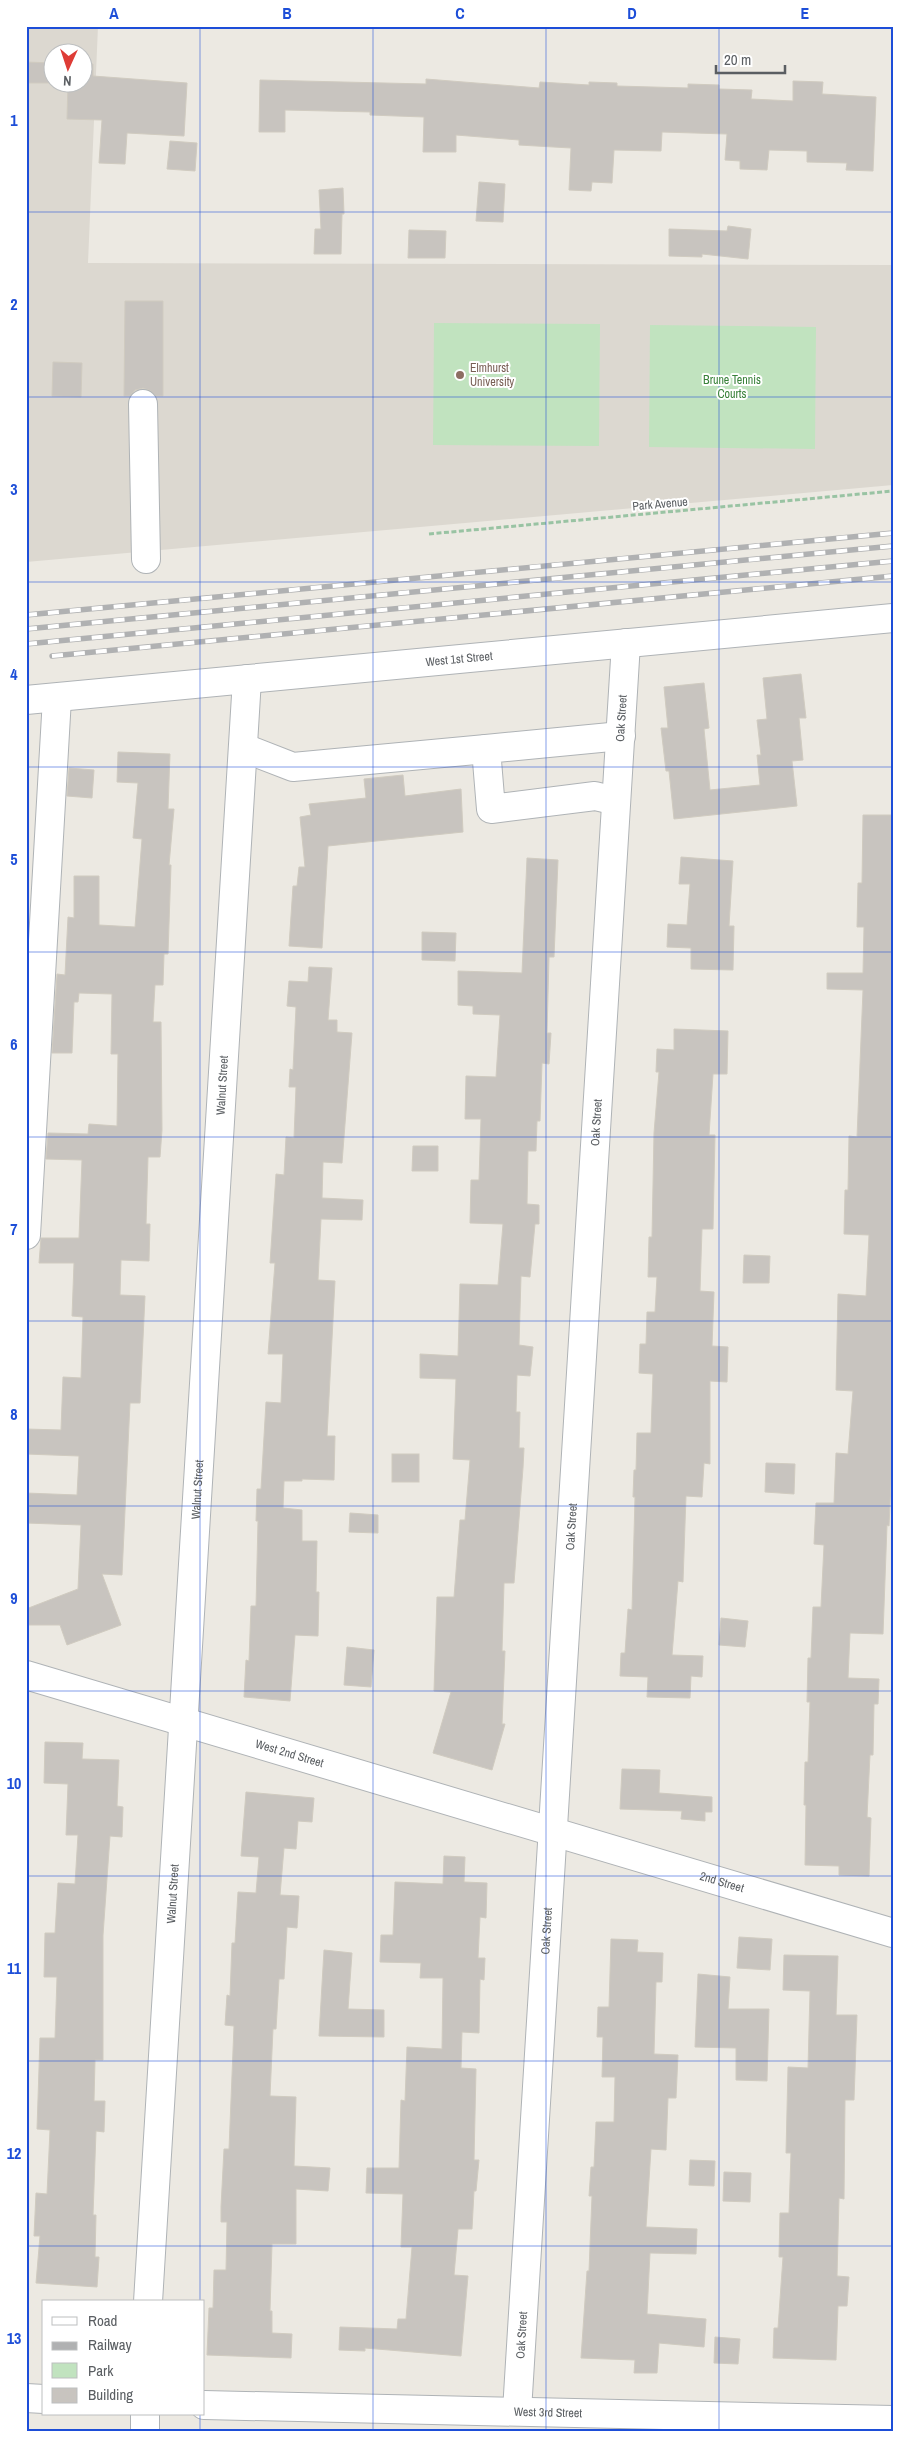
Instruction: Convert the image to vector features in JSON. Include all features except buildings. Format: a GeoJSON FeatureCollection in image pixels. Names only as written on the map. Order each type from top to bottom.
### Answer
{"type":"FeatureCollection","features":[{"type":"Feature","properties":{"kind":"street"},"geometry":{"type":"LineString","coordinates":[[143,404],[146,559]]}},
{"type":"Feature","properties":{"kind":"street","name":"West 1st Street"},"geometry":{"type":"LineString","coordinates":[[26,700],[893,618]]}},
{"type":"Feature","properties":{"kind":"street","name":"Oak Street"},"geometry":{"type":"LineString","coordinates":[[517,2411],[626,643]]}},
{"type":"Feature","properties":{"kind":"street","name":"Walnut Street"},"geometry":{"type":"LineString","coordinates":[[148,2300],[248,679]]}},
{"type":"Feature","properties":{"kind":"street"},"geometry":{"type":"LineString","coordinates":[[26,1235],[57,698]]}},
{"type":"Feature","properties":{"kind":"street"},"geometry":{"type":"LineString","coordinates":[[244,748],[293,767],[621,736]]}},
{"type":"Feature","properties":{"kind":"street"},"geometry":{"type":"LineString","coordinates":[[486,748],[492,809],[595,796],[616,801]]}},
{"type":"Feature","properties":{"kind":"street","name":"West 2nd Street"},"geometry":{"type":"LineString","coordinates":[[26,1675],[552,1831]]}},
{"type":"Feature","properties":{"kind":"street","name":"2nd Street"},"geometry":{"type":"LineString","coordinates":[[552,1831],[893,1933]]}},
{"type":"Feature","properties":{"kind":"street"},"geometry":{"type":"LineString","coordinates":[[26,2398],[42,2399]]}},
{"type":"Feature","properties":{"kind":"street","name":"West 3rd Street"},"geometry":{"type":"LineString","coordinates":[[205,2405],[517,2411],[562,2422],[892,2417]]}},
{"type":"Feature","properties":{"kind":"street"},"geometry":{"type":"LineString","coordinates":[[145,2416],[145,2432]]}},
{"type":"Feature","properties":{"kind":"path","name":"Park Avenue"},"geometry":{"type":"LineString","coordinates":[[429,534],[893,491]]}},
{"type":"Feature","properties":{"kind":"shaded area","name":"Elmhurst University"},"geometry":{"type":"Polygon","coordinates":[[[26,26],[98,26],[88,263],[893,265],[893,485],[26,562],[26,26]]]}},
{"type":"Feature","properties":{"kind":"green space"},"geometry":{"type":"Polygon","coordinates":[[[434,323],[600,324],[599,446],[433,445],[434,323]]]}},
{"type":"Feature","properties":{"kind":"green space","name":"Brune Tennis Courts"},"geometry":{"type":"Polygon","coordinates":[[[650,325],[816,327],[815,449],[649,447],[650,325]]]}},
{"type":"Feature","properties":{"kind":"railway"},"geometry":{"type":"LineString","coordinates":[[26,615],[893,533]]}},
{"type":"Feature","properties":{"kind":"railway"},"geometry":{"type":"LineString","coordinates":[[26,629],[893,546]]}},
{"type":"Feature","properties":{"kind":"railway"},"geometry":{"type":"LineString","coordinates":[[26,644],[893,561]]}},
{"type":"Feature","properties":{"kind":"railway"},"geometry":{"type":"LineString","coordinates":[[52,656],[893,576]]}},
{"type":"Feature","properties":{"kind":"place","name":"Elmhurst University"},"geometry":{"type":"Point","coordinates":[460,375]}}]}
